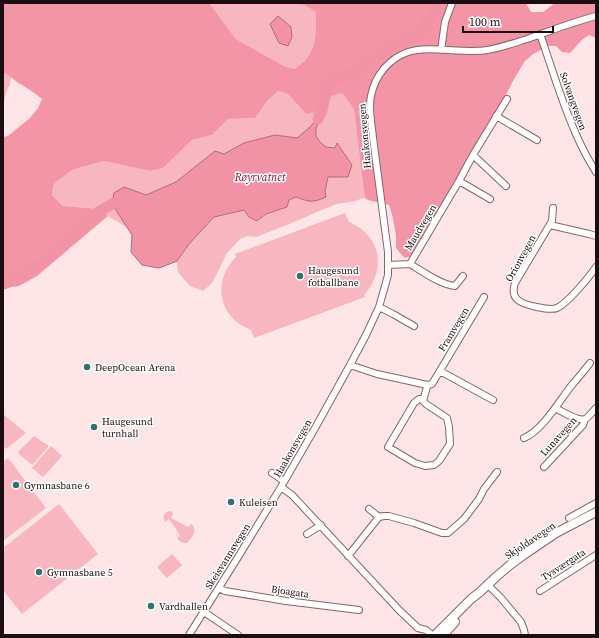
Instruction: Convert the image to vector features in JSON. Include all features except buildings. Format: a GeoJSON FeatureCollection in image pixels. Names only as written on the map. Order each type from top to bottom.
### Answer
{"type":"FeatureCollection","features":[{"type":"Feature","properties":{"kind":"main road","name":"Skjoldavegen"},"geometry":{"type":"LineString","coordinates":[[434,635],[471,599],[510,565],[556,533],[596,512]]}},
{"type":"Feature","properties":{"kind":"main road","name":"Skjoldavegen"},"geometry":{"type":"LineString","coordinates":[[443,635],[474,602],[480,592]]}},
{"type":"Feature","properties":{"kind":"street"},"geometry":{"type":"LineString","coordinates":[[441,50],[445,22],[452,3]]}},
{"type":"Feature","properties":{"kind":"street","name":"Haakonsvegen"},"geometry":{"type":"LineString","coordinates":[[434,635],[426,630],[418,628],[399,610],[282,484],[350,365],[379,307],[386,286],[388,252],[376,166],[370,96],[375,80],[381,71],[398,56],[409,52],[421,50],[486,50],[508,45],[596,16]]}},
{"type":"Feature","properties":{"kind":"street","name":"Solvangvegen"},"geometry":{"type":"LineString","coordinates":[[540,34],[568,116],[587,159],[596,172]]}},
{"type":"Feature","properties":{"kind":"street","name":"Maudvegen"},"geometry":{"type":"LineString","coordinates":[[388,265],[410,264],[507,99]]}},
{"type":"Feature","properties":{"kind":"street"},"geometry":{"type":"LineString","coordinates":[[496,116],[537,140]]}},
{"type":"Feature","properties":{"kind":"street"},"geometry":{"type":"LineString","coordinates":[[473,155],[506,186]]}},
{"type":"Feature","properties":{"kind":"street"},"geometry":{"type":"LineString","coordinates":[[459,181],[490,200]]}},
{"type":"Feature","properties":{"kind":"street","name":"Orionvegen"},"geometry":{"type":"LineString","coordinates":[[553,208],[552,221],[514,286],[515,297],[519,301],[543,308],[557,308],[568,300],[590,276],[596,267]]}},
{"type":"Feature","properties":{"kind":"street"},"geometry":{"type":"LineString","coordinates":[[550,225],[596,236]]}},
{"type":"Feature","properties":{"kind":"street"},"geometry":{"type":"LineString","coordinates":[[410,264],[450,286],[455,286],[463,276]]}},
{"type":"Feature","properties":{"kind":"street","name":"Framvegen"},"geometry":{"type":"LineString","coordinates":[[423,398],[414,403],[388,447],[415,463],[425,466],[434,465],[439,461],[450,444],[447,418],[423,401],[427,385],[432,384],[484,298]]}},
{"type":"Feature","properties":{"kind":"street"},"geometry":{"type":"LineString","coordinates":[[379,307],[414,326]]}},
{"type":"Feature","properties":{"kind":"street","name":"Lunavegen"},"geometry":{"type":"LineString","coordinates":[[524,438],[536,430],[590,363]]}},
{"type":"Feature","properties":{"kind":"street"},"geometry":{"type":"LineString","coordinates":[[350,365],[377,374],[427,385]]}},
{"type":"Feature","properties":{"kind":"street"},"geometry":{"type":"LineString","coordinates":[[440,371],[493,400]]}},
{"type":"Feature","properties":{"kind":"street","name":"Lunavegen"},"geometry":{"type":"LineString","coordinates":[[555,408],[574,418],[580,420],[585,419]]}},
{"type":"Feature","properties":{"kind":"street","name":"Lunavegen"},"geometry":{"type":"LineString","coordinates":[[544,467],[596,408]]}},
{"type":"Feature","properties":{"kind":"street"},"geometry":{"type":"LineString","coordinates":[[348,556],[379,517],[389,516],[414,522],[442,533],[448,533],[464,519],[497,472]]}},
{"type":"Feature","properties":{"kind":"street"},"geometry":{"type":"LineString","coordinates":[[272,473],[282,484]]}},
{"type":"Feature","properties":{"kind":"street","name":"Skeisvannsvegen"},"geometry":{"type":"LineString","coordinates":[[189,635],[282,484]]}},
{"type":"Feature","properties":{"kind":"street"},"geometry":{"type":"LineString","coordinates":[[569,518],[596,502]]}},
{"type":"Feature","properties":{"kind":"street"},"geometry":{"type":"LineString","coordinates":[[369,510],[379,517]]}},
{"type":"Feature","properties":{"kind":"street"},"geometry":{"type":"LineString","coordinates":[[307,534],[321,525]]}},
{"type":"Feature","properties":{"kind":"street","name":"Tysværgata"},"geometry":{"type":"LineString","coordinates":[[540,591],[596,555]]}},
{"type":"Feature","properties":{"kind":"street"},"geometry":{"type":"LineString","coordinates":[[488,585],[521,622],[525,635]]}},
{"type":"Feature","properties":{"kind":"street","name":"Bjoagata"},"geometry":{"type":"LineString","coordinates":[[218,588],[225,591],[286,601],[359,610]]}},
{"type":"Feature","properties":{"kind":"street"},"geometry":{"type":"LineString","coordinates":[[204,612],[238,635]]}},
{"type":"Feature","properties":{"kind":"street"},"geometry":{"type":"LineString","coordinates":[[418,628],[420,635]]}},
{"type":"Feature","properties":{"kind":"shaded area"},"geometry":{"type":"Polygon","coordinates":[[[3,3],[209,3],[236,39],[284,66],[295,69],[307,58],[313,47],[316,12],[304,5],[291,3],[526,3],[531,12],[543,12],[555,3],[596,3],[596,38],[589,35],[570,53],[562,52],[556,46],[549,46],[533,54],[525,61],[497,112],[412,256],[405,258],[396,247],[396,235],[389,205],[365,198],[354,109],[342,93],[332,96],[320,111],[306,114],[288,94],[278,91],[268,100],[255,118],[228,119],[212,135],[192,140],[163,168],[150,171],[104,161],[72,170],[54,184],[52,195],[63,206],[100,209],[108,216],[37,276],[19,286],[3,288],[3,137],[8,136],[30,118],[38,108],[42,99],[5,73],[3,75],[3,3]]]}},
{"type":"Feature","properties":{"kind":"shaded area"},"geometry":{"type":"Polygon","coordinates":[[[209,3],[291,3],[304,5],[316,12],[313,47],[306,59],[295,69],[284,66],[236,39],[209,3]]]}},
{"type":"Feature","properties":{"kind":"shaded area"},"geometry":{"type":"Polygon","coordinates":[[[3,69],[10,70],[11,77],[4,101],[3,101],[3,69]]]}},
{"type":"Feature","properties":{"kind":"shaded area"},"geometry":{"type":"Polygon","coordinates":[[[278,91],[288,94],[306,114],[322,110],[332,96],[342,93],[354,109],[366,197],[355,201],[337,204],[256,237],[248,236],[240,239],[227,253],[212,283],[203,291],[190,286],[178,272],[177,261],[189,244],[214,217],[244,210],[249,217],[258,221],[266,214],[287,207],[289,200],[296,197],[306,201],[325,191],[328,177],[348,177],[336,143],[335,148],[328,148],[322,145],[317,139],[316,132],[319,122],[317,119],[297,138],[275,135],[244,143],[224,154],[215,151],[176,182],[146,195],[124,187],[112,204],[128,228],[108,216],[100,209],[63,206],[52,195],[54,184],[72,170],[104,161],[150,171],[163,168],[192,140],[212,135],[228,119],[255,118],[268,100],[278,91]]]}},
{"type":"Feature","properties":{"kind":"shaded area"},"geometry":{"type":"Polygon","coordinates":[[[345,213],[349,222],[360,228],[368,235],[374,244],[377,254],[378,264],[376,275],[364,295],[365,297],[254,338],[251,330],[240,324],[232,317],[222,298],[221,288],[223,277],[228,267],[236,257],[235,254],[345,213]]]}},
{"type":"Feature","properties":{"kind":"shaded area"},"geometry":{"type":"Polygon","coordinates":[[[3,414],[26,433],[6,449],[3,445],[3,414]]]}},
{"type":"Feature","properties":{"kind":"shaded area"},"geometry":{"type":"Polygon","coordinates":[[[34,436],[49,446],[32,465],[18,453],[34,436]]]}},
{"type":"Feature","properties":{"kind":"shaded area"},"geometry":{"type":"Polygon","coordinates":[[[51,446],[62,456],[43,477],[32,468],[51,446]]]}},
{"type":"Feature","properties":{"kind":"shaded area","name":"Gymnasbane 6"},"geometry":{"type":"Polygon","coordinates":[[[8,458],[46,508],[3,541],[3,462],[8,458]]]}},
{"type":"Feature","properties":{"kind":"shaded area","name":"Gymnasbane 5"},"geometry":{"type":"Polygon","coordinates":[[[59,504],[98,554],[22,614],[3,590],[3,548],[59,504]]]}},
{"type":"Feature","properties":{"kind":"shaded area"},"geometry":{"type":"Polygon","coordinates":[[[169,511],[173,514],[171,518],[188,527],[191,524],[193,526],[194,533],[187,543],[181,542],[177,538],[180,535],[169,519],[165,522],[164,515],[169,511]]]}},
{"type":"Feature","properties":{"kind":"shaded area"},"geometry":{"type":"Polygon","coordinates":[[[172,554],[182,565],[167,578],[157,567],[172,554]]]}},
{"type":"Feature","properties":{"kind":"water"},"geometry":{"type":"Polygon","coordinates":[[[278,16],[291,27],[292,37],[288,46],[279,43],[270,24],[278,16]]]}},
{"type":"Feature","properties":{"kind":"water","name":"Røyrvatnet"},"geometry":{"type":"Polygon","coordinates":[[[317,119],[319,120],[316,129],[316,136],[320,142],[326,147],[335,148],[337,143],[352,165],[348,177],[328,177],[325,191],[326,197],[311,201],[296,197],[289,200],[287,207],[266,214],[257,221],[249,217],[244,210],[214,217],[189,244],[177,261],[159,268],[142,265],[131,252],[132,235],[112,204],[114,193],[124,187],[146,195],[176,182],[215,151],[224,154],[244,143],[275,135],[297,138],[317,119]]]}},
{"type":"Feature","properties":{"kind":"waterway"},"geometry":{"type":"LineString","coordinates":[[318,119],[322,110],[326,84],[328,81],[332,78],[353,74],[377,54],[418,34],[434,12],[435,3]]}},
{"type":"Feature","properties":{"kind":"waterway"},"geometry":{"type":"LineString","coordinates":[[3,283],[4,284],[25,274],[46,260],[72,236],[88,218],[112,204]]}},
{"type":"Feature","properties":{"kind":"place","name":"Haugesund fotballbane"},"geometry":{"type":"Point","coordinates":[300,276]}},
{"type":"Feature","properties":{"kind":"place","name":"DeepOcean Arena"},"geometry":{"type":"Point","coordinates":[87,367]}},
{"type":"Feature","properties":{"kind":"place","name":"Haugesund turnhall"},"geometry":{"type":"Point","coordinates":[94,427]}},
{"type":"Feature","properties":{"kind":"place","name":"Gymnasbane 6"},"geometry":{"type":"Point","coordinates":[16,485]}},
{"type":"Feature","properties":{"kind":"place","name":"Kuleisen"},"geometry":{"type":"Point","coordinates":[231,502]}},
{"type":"Feature","properties":{"kind":"place","name":"Gymnasbane 5"},"geometry":{"type":"Point","coordinates":[39,572]}},
{"type":"Feature","properties":{"kind":"place","name":"Vardhallen"},"geometry":{"type":"Point","coordinates":[151,606]}}]}
